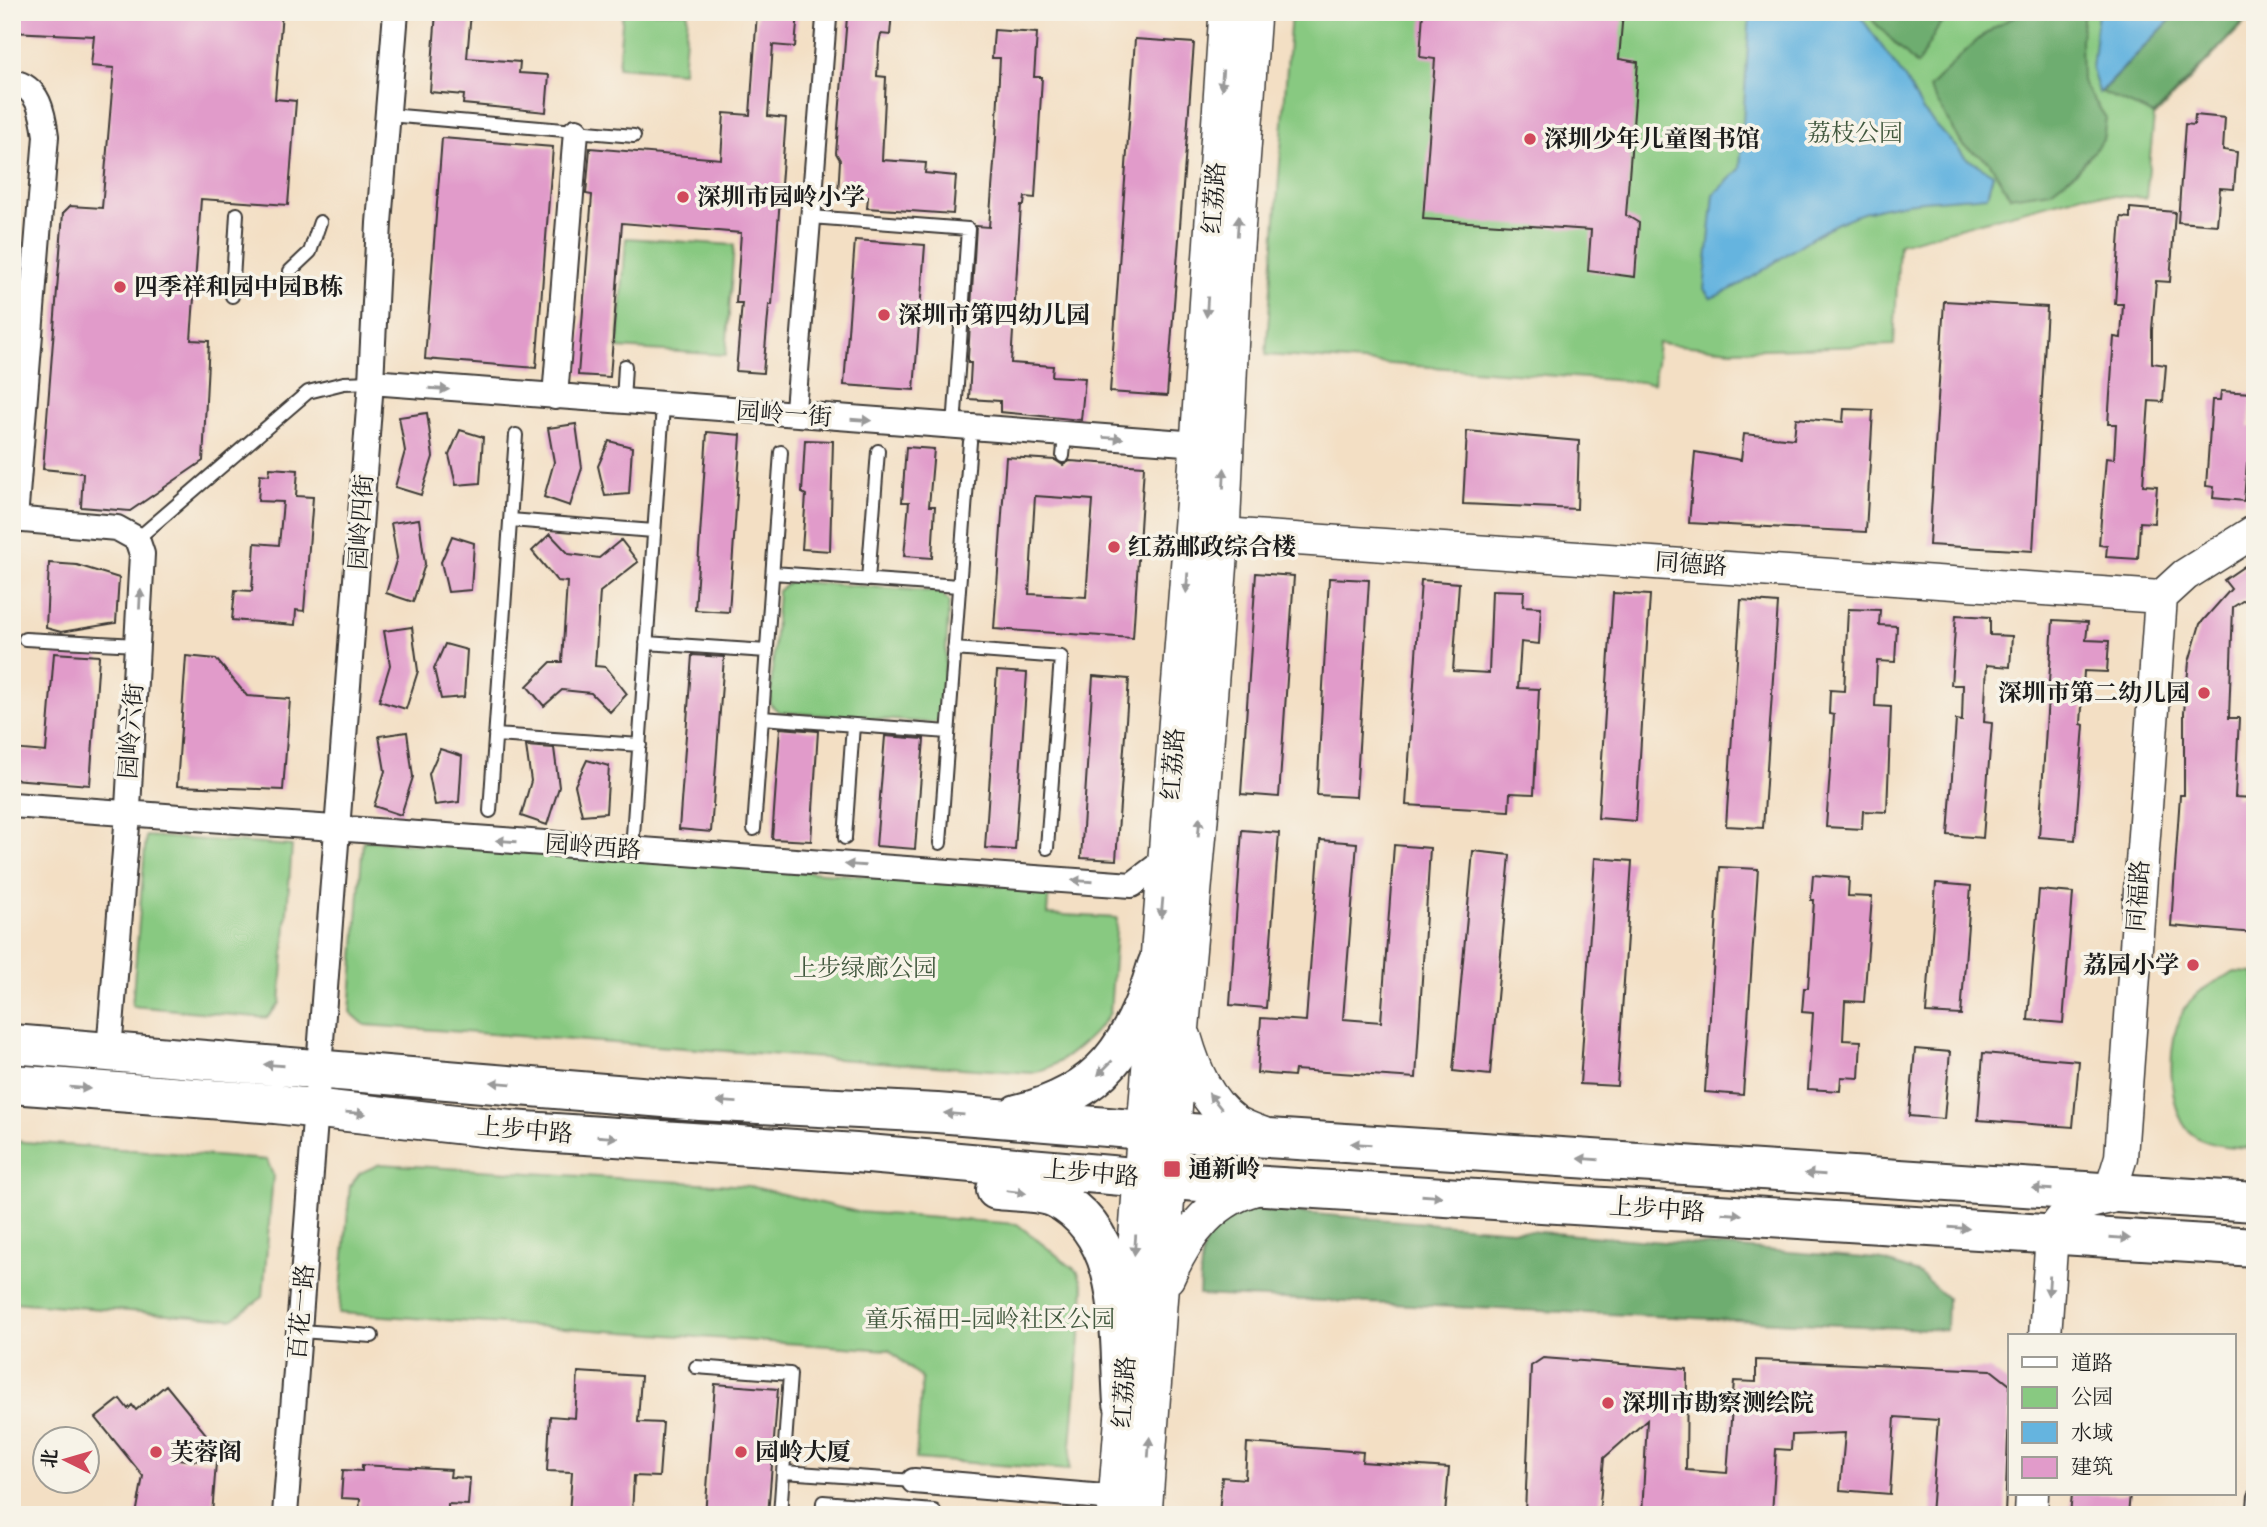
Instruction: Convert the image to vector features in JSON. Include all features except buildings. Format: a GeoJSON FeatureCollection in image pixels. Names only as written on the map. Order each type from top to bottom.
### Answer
{"type":"FeatureCollection","features":[{"type":"Feature","properties":{"kind":"main road","name":"红荔路"},"geometry":{"type":"LineString","coordinates":[[1170,979],[1166,859],[1198,444],[1227,12]]}},
{"type":"Feature","properties":{"kind":"main road","name":"红荔路"},"geometry":{"type":"LineString","coordinates":[[1125,1509],[1123,1403],[1154,1178],[1170,979],[1200,820],[1222,534],[1233,288],[1253,12]]}},
{"type":"Feature","properties":{"kind":"main road"},"geometry":{"type":"LineString","coordinates":[[993,1118],[1023,1113],[1080,1089],[1104,1070],[1170,979]]}},
{"type":"Feature","properties":{"kind":"main road"},"geometry":{"type":"LineString","coordinates":[[1170,979],[1194,1073],[1214,1102],[1234,1123],[1270,1138]]}},
{"type":"Feature","properties":{"kind":"main road","name":"上步中路"},"geometry":{"type":"LineString","coordinates":[[12,1044],[109,1051],[321,1049],[700,1101],[2255,1202]]}},
{"type":"Feature","properties":{"kind":"main road","name":"上步中路"},"geometry":{"type":"LineString","coordinates":[[12,1084],[317,1109],[510,1130],[856,1153],[1154,1178],[2255,1247]]}},
{"type":"Feature","properties":{"kind":"main road"},"geometry":{"type":"LineString","coordinates":[[856,1153],[933,1182],[1053,1197],[1082,1217],[1102,1245],[1114,1289],[1123,1403]]}},
{"type":"Feature","properties":{"kind":"main road","name":"红荔路"},"geometry":{"type":"LineString","coordinates":[[1125,1509],[1160,1297],[1154,1178]]}},
{"type":"Feature","properties":{"kind":"main road"},"geometry":{"type":"LineString","coordinates":[[1160,1297],[1177,1254],[1202,1219],[1233,1195],[1266,1185]]}},
{"type":"Feature","properties":{"kind":"street","name":"园岭四街"},"geometry":{"type":"LineString","coordinates":[[321,1049],[396,12]]}},
{"type":"Feature","properties":{"kind":"street"},"geometry":{"type":"LineString","coordinates":[[796,403],[827,12]]}},
{"type":"Feature","properties":{"kind":"street"},"geometry":{"type":"LineString","coordinates":[[12,82],[20,83],[33,93],[42,110],[46,136],[14,519],[117,528],[137,539]]}},
{"type":"Feature","properties":{"kind":"street"},"geometry":{"type":"LineString","coordinates":[[555,397],[576,131]]}},
{"type":"Feature","properties":{"kind":"street","name":"园岭一街"},"geometry":{"type":"LineString","coordinates":[[371,382],[623,402],[1064,446],[1198,444]]}},
{"type":"Feature","properties":{"kind":"street"},"geometry":{"type":"LineString","coordinates":[[2161,597],[2185,575],[2255,531]]}},
{"type":"Feature","properties":{"kind":"street","name":"同德路"},"geometry":{"type":"LineString","coordinates":[[1222,534],[2161,597]]}},
{"type":"Feature","properties":{"kind":"street","name":"园岭六街"},"geometry":{"type":"LineString","coordinates":[[109,1051],[127,814],[142,554],[137,539]]}},
{"type":"Feature","properties":{"kind":"street","name":"同福路"},"geometry":{"type":"LineString","coordinates":[[2118,1194],[2161,597]]}},
{"type":"Feature","properties":{"kind":"street","name":"园岭西路"},"geometry":{"type":"LineString","coordinates":[[12,805],[1132,885],[1166,859]]}},
{"type":"Feature","properties":{"kind":"street","name":"百花一路"},"geometry":{"type":"LineString","coordinates":[[285,1515],[321,1049]]}},
{"type":"Feature","properties":{"kind":"street"},"geometry":{"type":"LineString","coordinates":[[2045,1334],[2052,1234],[2058,1222],[2070,1210],[2087,1202],[2118,1194]]}},
{"type":"Feature","properties":{"kind":"street"},"geometry":{"type":"LineString","coordinates":[[925,1481],[1125,1509]]}},
{"type":"Feature","properties":{"kind":"street"},"geometry":{"type":"LineString","coordinates":[[2031,1515],[2032,1496]]}},
{"type":"Feature","properties":{"kind":"lane"},"geometry":{"type":"LineString","coordinates":[[388,115],[634,136]]}},
{"type":"Feature","properties":{"kind":"lane"},"geometry":{"type":"LineString","coordinates":[[232,296],[236,214]]}},
{"type":"Feature","properties":{"kind":"lane"},"geometry":{"type":"LineString","coordinates":[[811,217],[968,229],[959,586],[940,843]]}},
{"type":"Feature","properties":{"kind":"lane"},"geometry":{"type":"LineString","coordinates":[[290,271],[310,252],[320,222]]}},
{"type":"Feature","properties":{"kind":"lane"},"geometry":{"type":"LineString","coordinates":[[623,402],[625,366]]}},
{"type":"Feature","properties":{"kind":"lane"},"geometry":{"type":"LineString","coordinates":[[137,539],[308,392],[344,383],[371,382]]}},
{"type":"Feature","properties":{"kind":"lane"},"geometry":{"type":"LineString","coordinates":[[632,849],[663,406]]}},
{"type":"Feature","properties":{"kind":"lane"},"geometry":{"type":"LineString","coordinates":[[489,811],[516,435]]}},
{"type":"Feature","properties":{"kind":"lane"},"geometry":{"type":"LineString","coordinates":[[868,580],[878,451]]}},
{"type":"Feature","properties":{"kind":"lane"},"geometry":{"type":"LineString","coordinates":[[754,829],[781,452]]}},
{"type":"Feature","properties":{"kind":"lane"},"geometry":{"type":"LineString","coordinates":[[510,520],[654,531]]}},
{"type":"Feature","properties":{"kind":"lane"},"geometry":{"type":"LineString","coordinates":[[773,573],[959,586]]}},
{"type":"Feature","properties":{"kind":"lane"},"geometry":{"type":"LineString","coordinates":[[25,639],[137,645]]}},
{"type":"Feature","properties":{"kind":"lane"},"geometry":{"type":"LineString","coordinates":[[646,643],[767,651]]}},
{"type":"Feature","properties":{"kind":"lane"},"geometry":{"type":"LineString","coordinates":[[954,649],[1062,657],[1047,848]]}},
{"type":"Feature","properties":{"kind":"lane"},"geometry":{"type":"LineString","coordinates":[[762,718],[948,732]]}},
{"type":"Feature","properties":{"kind":"lane"},"geometry":{"type":"LineString","coordinates":[[845,838],[853,725]]}},
{"type":"Feature","properties":{"kind":"lane"},"geometry":{"type":"LineString","coordinates":[[495,735],[640,745]]}},
{"type":"Feature","properties":{"kind":"lane"},"geometry":{"type":"LineString","coordinates":[[300,1331],[372,1336]]}},
{"type":"Feature","properties":{"kind":"lane"},"geometry":{"type":"LineString","coordinates":[[696,1367],[790,1374],[780,1515]]}},
{"type":"Feature","properties":{"kind":"lane"},"geometry":{"type":"LineString","coordinates":[[784,1472],[925,1481],[933,1513],[822,1502],[822,1515]]}},
{"type":"Feature","properties":{"kind":"lane"},"geometry":{"type":"LineString","coordinates":[[2254,1508],[2255,1496]]}},
{"type":"Feature","properties":{"kind":"green space"},"geometry":{"type":"Polygon","coordinates":[[[623,12],[688,12],[683,72],[618,67],[623,12]]]}},
{"type":"Feature","properties":{"kind":"green space","name":"荔枝公园"},"geometry":{"type":"Polygon","coordinates":[[[1291,12],[2255,12],[2154,117],[2146,198],[2086,194],[1899,244],[1894,345],[1731,350],[1658,343],[1654,383],[1266,355],[1291,12]]]}},
{"type":"Feature","properties":{"kind":"green space"},"geometry":{"type":"Polygon","coordinates":[[[1871,12],[1955,12],[1939,26],[1917,65],[1873,21],[1871,12]]]}},
{"type":"Feature","properties":{"kind":"green space"},"geometry":{"type":"Polygon","coordinates":[[[2028,12],[2084,12],[2081,38],[2082,81],[2106,118],[2103,140],[2076,172],[2051,191],[2010,197],[1989,161],[1963,146],[1929,88],[1986,33],[2013,17],[2028,12]]]}},
{"type":"Feature","properties":{"kind":"green space"},"geometry":{"type":"Polygon","coordinates":[[[2178,12],[2253,12],[2154,115],[2101,92],[2178,12]]]}},
{"type":"Feature","properties":{"kind":"green space"},"geometry":{"type":"Polygon","coordinates":[[[626,238],[734,245],[726,355],[618,348],[626,238]]]}},
{"type":"Feature","properties":{"kind":"green space"},"geometry":{"type":"Polygon","coordinates":[[[790,581],[941,592],[949,602],[942,716],[935,723],[779,712],[770,704],[778,591],[790,581]]]}},
{"type":"Feature","properties":{"kind":"green space"},"geometry":{"type":"Polygon","coordinates":[[[146,836],[292,846],[280,1003],[267,1018],[132,1006],[146,836]]]}},
{"type":"Feature","properties":{"kind":"green space","name":"上步绿廊公园"},"geometry":{"type":"Polygon","coordinates":[[[363,840],[1049,889],[1047,914],[1117,918],[1110,1013],[1095,1032],[1075,1050],[1053,1065],[1031,1073],[365,1025],[350,1012],[363,840]]]}},
{"type":"Feature","properties":{"kind":"green space"},"geometry":{"type":"Polygon","coordinates":[[[2235,972],[2255,973],[2255,1148],[2217,1145],[2196,1137],[2186,1127],[2174,1096],[2172,1057],[2178,1022],[2189,1003],[2200,992],[2235,972]]]}},
{"type":"Feature","properties":{"kind":"green space"},"geometry":{"type":"Polygon","coordinates":[[[12,1141],[267,1160],[273,1175],[263,1297],[232,1319],[12,1302],[12,1141]]]}},
{"type":"Feature","properties":{"kind":"green space","name":"童乐福田-园岭社区公园"},"geometry":{"type":"Polygon","coordinates":[[[380,1164],[749,1186],[858,1212],[1017,1224],[1078,1272],[1084,1289],[1069,1470],[916,1459],[922,1379],[889,1350],[339,1313],[350,1186],[360,1173],[380,1164]]]}},
{"type":"Feature","properties":{"kind":"green space"},"geometry":{"type":"Polygon","coordinates":[[[1251,1209],[1878,1259],[1918,1273],[1947,1298],[1946,1330],[1199,1295],[1201,1262],[1207,1240],[1222,1224],[1251,1209]]]}},
{"type":"Feature","properties":{"kind":"water"},"geometry":{"type":"Polygon","coordinates":[[[1750,12],[1857,12],[1904,77],[1923,111],[1966,158],[1993,174],[1987,196],[1912,202],[1858,214],[1807,240],[1745,282],[1711,298],[1704,289],[1714,194],[1740,169],[1750,12]]]}},
{"type":"Feature","properties":{"kind":"water"},"geometry":{"type":"Polygon","coordinates":[[[2098,12],[2178,12],[2099,93],[2092,69],[2098,12]]]}},
{"type":"Feature","properties":{"kind":"place","name":"深圳少年儿童图书馆"},"geometry":{"type":"Point","coordinates":[1530,139]}},
{"type":"Feature","properties":{"kind":"place","name":"深圳市园岭小学"},"geometry":{"type":"Point","coordinates":[683,197]}},
{"type":"Feature","properties":{"kind":"place","name":"四季祥和园中园B栋"},"geometry":{"type":"Point","coordinates":[120,287]}},
{"type":"Feature","properties":{"kind":"place","name":"深圳市第四幼儿园"},"geometry":{"type":"Point","coordinates":[884,315]}},
{"type":"Feature","properties":{"kind":"place","name":"红荔邮政综合楼"},"geometry":{"type":"Point","coordinates":[1114,547]}},
{"type":"Feature","properties":{"kind":"place","name":"深圳市第二幼儿园"},"geometry":{"type":"Point","coordinates":[2204,693]}},
{"type":"Feature","properties":{"kind":"place","name":"荔园小学"},"geometry":{"type":"Point","coordinates":[2193,965]}},
{"type":"Feature","properties":{"kind":"place","name":"通新岭"},"geometry":{"type":"Point","coordinates":[1172,1169]}},
{"type":"Feature","properties":{"kind":"place","name":"深圳市勘察测绘院"},"geometry":{"type":"Point","coordinates":[1608,1403]}},
{"type":"Feature","properties":{"kind":"place","name":"芙蓉阁"},"geometry":{"type":"Point","coordinates":[156,1452]}},
{"type":"Feature","properties":{"kind":"place","name":"园岭大厦"},"geometry":{"type":"Point","coordinates":[741,1452]}}]}
